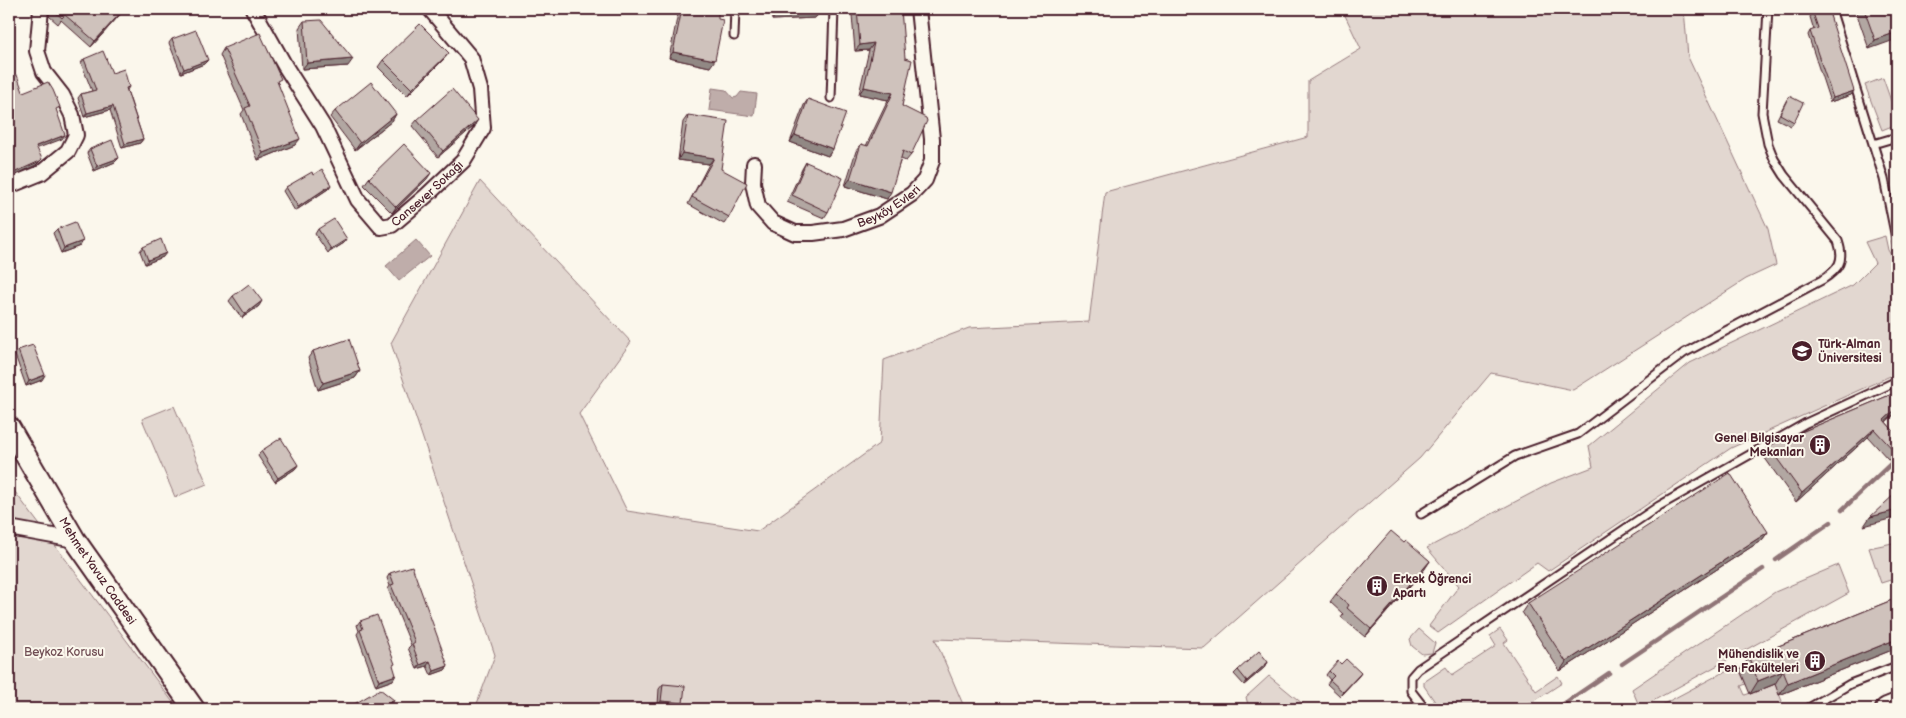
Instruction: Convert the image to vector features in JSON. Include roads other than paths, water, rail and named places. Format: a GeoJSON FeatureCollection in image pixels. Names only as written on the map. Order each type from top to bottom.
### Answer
{"type":"FeatureCollection","features":[{"type":"Feature","properties":{"kind":"main road"},"geometry":{"type":"LineString","coordinates":[[1887,709],[1897,705]]}},
{"type":"Feature","properties":{"kind":"street"},"geometry":{"type":"LineString","coordinates":[[9,186],[41,173],[68,151],[76,135],[72,115],[62,95],[44,72],[37,51],[40,9]]}},
{"type":"Feature","properties":{"kind":"street","name":"Cansever Sokağı"},"geometry":{"type":"LineString","coordinates":[[254,9],[285,66],[323,126],[358,200],[381,227],[392,225],[463,161],[483,128],[480,89],[471,58],[430,9]]}},
{"type":"Feature","properties":{"kind":"street","name":"Beyköy Evleri"},"geometry":{"type":"LineString","coordinates":[[754,164],[753,182],[758,206],[773,223],[795,233],[813,233],[843,228],[879,216],[912,194],[925,180],[932,161],[932,139],[918,9]]}},
{"type":"Feature","properties":{"kind":"street","name":"Mehmet Yavuz Caddesi"},"geometry":{"type":"LineString","coordinates":[[9,427],[76,540],[194,709]]}},
{"type":"Feature","properties":{"kind":"street"},"geometry":{"type":"LineString","coordinates":[[9,528],[76,540]]}},
{"type":"Feature","properties":{"kind":"lane"},"geometry":{"type":"LineString","coordinates":[[734,36],[735,9]]}},
{"type":"Feature","properties":{"kind":"lane"},"geometry":{"type":"LineString","coordinates":[[831,98],[834,9]]}},
{"type":"Feature","properties":{"kind":"lane"},"geometry":{"type":"LineString","coordinates":[[1421,514],[1515,456],[1578,434],[1684,353],[1822,280],[1838,266],[1841,250],[1838,241],[1784,175],[1768,144],[1762,113],[1768,9]]}},
{"type":"Feature","properties":{"kind":"lane"},"geometry":{"type":"LineString","coordinates":[[1831,9],[1884,178],[1897,242]]}},
{"type":"Feature","properties":{"kind":"lane"},"geometry":{"type":"LineString","coordinates":[[1873,144],[1897,137]]}},
{"type":"Feature","properties":{"kind":"lane"},"geometry":{"type":"LineString","coordinates":[[1424,709],[1411,691],[1410,684],[1411,677],[1422,666],[1659,506],[1806,423],[1897,381]]}},
{"type":"Feature","properties":{"kind":"lane"},"geometry":{"type":"LineString","coordinates":[[1807,709],[1850,684],[1897,666]]}},
{"type":"Feature","properties":{"kind":"waterway"},"geometry":{"type":"LineString","coordinates":[[1842,510],[1897,458]]}},
{"type":"Feature","properties":{"kind":"waterway"},"geometry":{"type":"LineString","coordinates":[[1776,560],[1831,522]]}},
{"type":"Feature","properties":{"kind":"waterway"},"geometry":{"type":"LineString","coordinates":[[1622,664],[1763,569]]}},
{"type":"Feature","properties":{"kind":"waterway"},"geometry":{"type":"LineString","coordinates":[[1556,709],[1609,673]]}},
{"type":"Feature","properties":{"kind":"place","name":"Türk-Alman Üniversitesi"},"geometry":{"type":"Point","coordinates":[1802,351]}},
{"type":"Feature","properties":{"kind":"place","name":"Genel Bilgisayar Mekanları"},"geometry":{"type":"Point","coordinates":[1820,445]}},
{"type":"Feature","properties":{"kind":"place","name":"Erkek Öğrenci Apartı"},"geometry":{"type":"Point","coordinates":[1377,586]}},
{"type":"Feature","properties":{"kind":"place","name":"Mühendislik ve Fen Fakülteleri"},"geometry":{"type":"Point","coordinates":[1815,661]}},
{"type":"Feature","properties":{"kind":"park label","name":"Beykoz Korusu"},"geometry":{"type":"Point","coordinates":[64,652]}}]}
